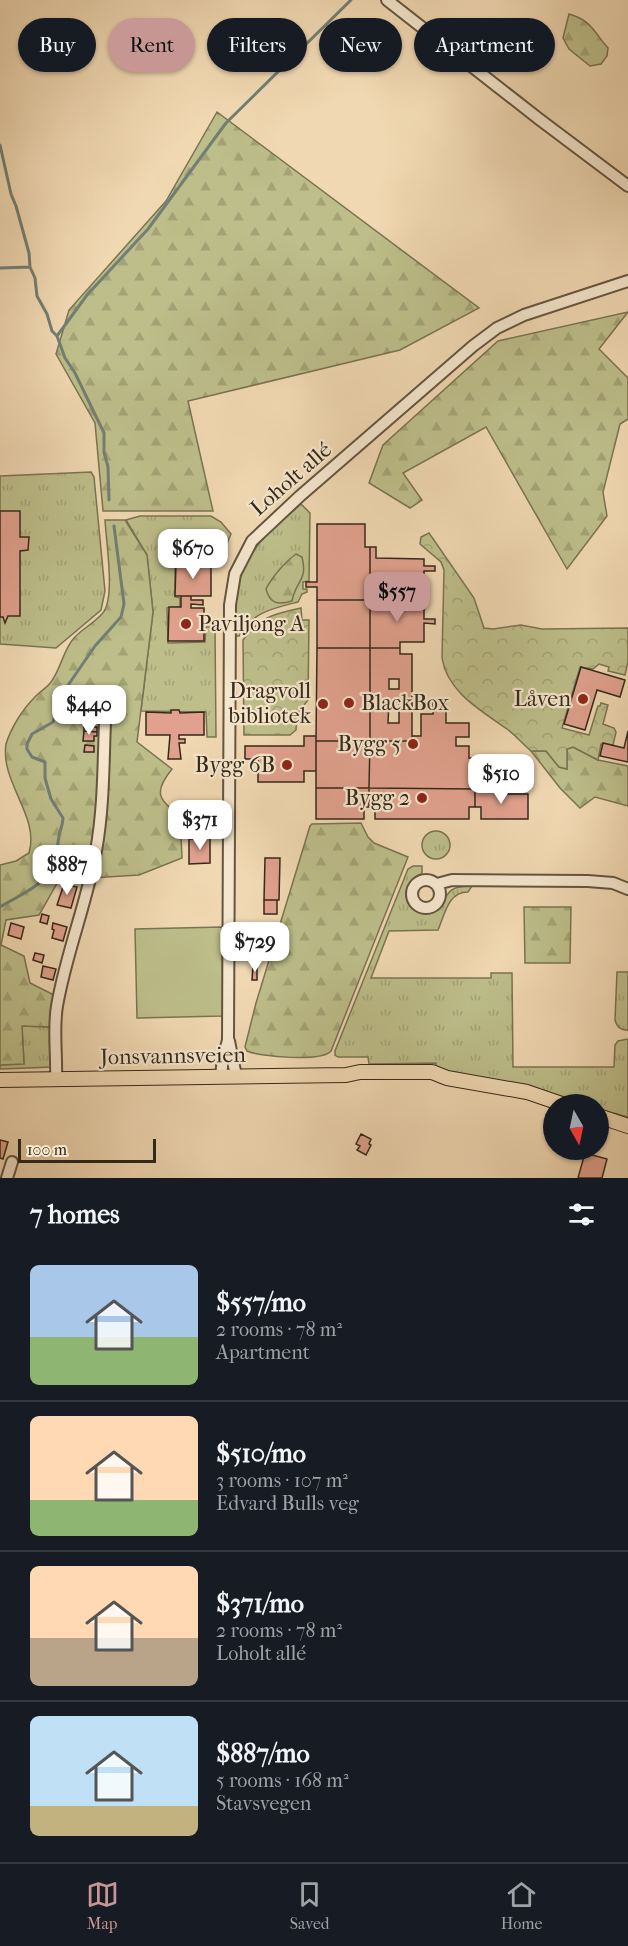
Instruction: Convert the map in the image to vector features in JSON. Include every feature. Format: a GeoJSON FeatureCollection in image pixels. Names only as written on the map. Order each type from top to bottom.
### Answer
{"type":"FeatureCollection","features":[{"type":"Feature","properties":{"kind":"main road","name":"Jonsvannsveien"},"geometry":{"type":"LineString","coordinates":[[2,1080],[346,1075],[360,1079],[430,1080],[447,1078],[528,1092],[543,1097]]}},
{"type":"Feature","properties":{"kind":"main road"},"geometry":{"type":"LineString","coordinates":[[609,1120],[628,1126]]}},
{"type":"Feature","properties":{"kind":"street"},"geometry":{"type":"LineString","coordinates":[[387,0],[628,186]]}},
{"type":"Feature","properties":{"kind":"street","name":"Loholt allé"},"geometry":{"type":"LineString","coordinates":[[221,1076],[228,1040],[230,605],[233,581],[244,555],[262,530],[473,346],[497,328],[524,315],[628,281]]}},
{"type":"Feature","properties":{"kind":"street"},"geometry":{"type":"LineString","coordinates":[[56,1079],[56,1009],[65,963],[85,902],[99,828],[106,700]]}},
{"type":"Feature","properties":{"kind":"street"},"geometry":{"type":"LineString","coordinates":[[437,884],[452,880],[588,881],[613,883],[628,889]]}},
{"type":"Feature","properties":{"kind":"street","name":"Loholt allé"},"geometry":{"type":"LineString","coordinates":[[228,1040],[236,1076]]}},
{"type":"Feature","properties":{"kind":"street"},"geometry":{"type":"LineString","coordinates":[[7,1178],[12,1162]]}},
{"type":"Feature","properties":{"kind":"green space"},"geometry":{"type":"Polygon","coordinates":[[[569,14],[587,23],[608,48],[607,56],[601,64],[590,66],[569,49],[563,38],[569,14]]]}},
{"type":"Feature","properties":{"kind":"green space"},"geometry":{"type":"Polygon","coordinates":[[[217,112],[479,308],[400,350],[188,401],[213,511],[103,511],[95,423],[56,354],[69,310],[166,201],[217,112]]]}},
{"type":"Feature","properties":{"kind":"green space"},"geometry":{"type":"Polygon","coordinates":[[[628,312],[599,349],[628,378],[628,419],[620,424],[603,492],[607,516],[567,569],[486,427],[403,473],[422,500],[410,508],[369,483],[383,445],[498,341],[628,312]]]}},
{"type":"Feature","properties":{"kind":"green space"},"geometry":{"type":"Polygon","coordinates":[[[91,472],[94,477],[105,591],[101,610],[56,648],[0,644],[0,476],[91,472]]]}},
{"type":"Feature","properties":{"kind":"green space"},"geometry":{"type":"Polygon","coordinates":[[[301,504],[310,513],[309,581],[303,582],[303,589],[307,589],[307,592],[302,594],[298,602],[257,616],[250,621],[239,636],[235,636],[237,589],[246,564],[266,535],[301,504]]]}},
{"type":"Feature","properties":{"kind":"green space"},"geometry":{"type":"Polygon","coordinates":[[[140,516],[211,516],[221,522],[231,534],[219,563],[175,564],[175,597],[180,598],[180,607],[167,608],[168,643],[205,642],[206,627],[215,627],[216,737],[207,737],[206,712],[141,711],[153,612],[147,555],[126,520],[140,516]]]}},
{"type":"Feature","properties":{"kind":"green space"},"geometry":{"type":"Polygon","coordinates":[[[105,520],[125,520],[147,555],[153,612],[137,742],[172,769],[162,783],[161,795],[167,805],[180,815],[182,858],[139,875],[59,880],[39,915],[6,920],[1,945],[24,956],[30,983],[54,995],[51,1027],[22,1026],[24,1064],[0,1065],[0,865],[16,861],[29,853],[31,839],[25,813],[9,772],[6,744],[21,714],[54,677],[70,643],[102,614],[106,607],[109,584],[105,520]]]}},
{"type":"Feature","properties":{"kind":"green space"},"geometry":{"type":"Polygon","coordinates":[[[429,533],[474,598],[484,628],[521,625],[542,629],[628,628],[628,662],[625,675],[608,671],[609,667],[599,664],[593,669],[580,667],[562,728],[589,735],[598,706],[601,703],[608,705],[603,724],[614,728],[616,732],[613,745],[601,744],[598,760],[573,747],[567,749],[567,769],[559,767],[546,751],[531,751],[510,731],[477,708],[458,691],[445,670],[442,658],[444,570],[441,562],[420,544],[421,537],[429,533]]]}},
{"type":"Feature","properties":{"kind":"green space"},"geometry":{"type":"Polygon","coordinates":[[[296,554],[302,557],[303,576],[292,601],[275,602],[270,598],[266,589],[279,570],[296,554]]]}},
{"type":"Feature","properties":{"kind":"green space"},"geometry":{"type":"Polygon","coordinates":[[[301,608],[302,620],[309,620],[308,700],[297,714],[296,730],[290,735],[244,735],[243,640],[261,621],[301,608]]]}},
{"type":"Feature","properties":{"kind":"green space"},"geometry":{"type":"Polygon","coordinates":[[[573,747],[598,760],[628,766],[628,806],[595,797],[580,808],[560,788],[531,751],[546,751],[559,767],[567,769],[567,749],[573,747]]]}},
{"type":"Feature","properties":{"kind":"green space"},"geometry":{"type":"Polygon","coordinates":[[[361,823],[374,843],[408,857],[331,1051],[316,1056],[277,1057],[247,1051],[245,1047],[256,1003],[310,826],[312,824],[361,823]]]}},
{"type":"Feature","properties":{"kind":"green space"},"geometry":{"type":"Polygon","coordinates":[[[436,831],[446,835],[450,845],[446,855],[436,859],[426,855],[422,845],[426,835],[436,831]]]}},
{"type":"Feature","properties":{"kind":"green space"},"geometry":{"type":"Polygon","coordinates":[[[413,866],[422,866],[422,873],[412,880],[406,892],[408,903],[420,913],[426,914],[438,909],[449,892],[454,889],[472,886],[468,892],[461,893],[452,900],[438,930],[389,931],[371,978],[491,978],[491,973],[512,973],[513,1067],[614,1067],[615,1045],[618,1041],[628,1039],[628,1117],[609,1112],[609,1094],[550,1094],[436,1071],[436,1063],[369,1064],[368,1057],[338,1057],[335,1055],[408,869],[413,866]]]}},
{"type":"Feature","properties":{"kind":"green space"},"geometry":{"type":"Polygon","coordinates":[[[524,907],[571,907],[570,963],[525,963],[524,907]]]}},
{"type":"Feature","properties":{"kind":"green space"},"geometry":{"type":"Polygon","coordinates":[[[222,927],[223,1016],[137,1018],[135,929],[222,927]]]}},
{"type":"Feature","properties":{"kind":"green space"},"geometry":{"type":"Polygon","coordinates":[[[617,972],[628,972],[628,1030],[619,1028],[615,1020],[617,972]]]}},
{"type":"Feature","properties":{"kind":"green space"},"geometry":{"type":"Polygon","coordinates":[[[22,1026],[51,1027],[53,1067],[0,1069],[0,1065],[24,1063],[22,1026]]]}},
{"type":"Feature","properties":{"kind":"building"},"geometry":{"type":"Polygon","coordinates":[[[0,511],[20,511],[20,537],[29,537],[28,550],[20,551],[20,616],[8,616],[5,623],[3,617],[0,617],[0,511]]]}},
{"type":"Feature","properties":{"kind":"building"},"geometry":{"type":"Polygon","coordinates":[[[317,524],[365,524],[365,547],[370,547],[370,600],[317,600],[317,587],[306,587],[306,582],[317,582],[317,524]]]}},
{"type":"Feature","properties":{"kind":"building"},"geometry":{"type":"Polygon","coordinates":[[[370,547],[376,547],[376,558],[424,559],[424,566],[435,566],[435,571],[424,571],[424,601],[370,600],[370,547]]]}},
{"type":"Feature","properties":{"kind":"building"},"geometry":{"type":"Polygon","coordinates":[[[176,563],[211,564],[211,596],[175,596],[176,563]]]}},
{"type":"Feature","properties":{"kind":"building","name":"Paviljong A"},"geometry":{"type":"Polygon","coordinates":[[[181,596],[191,596],[191,600],[203,600],[203,605],[191,604],[191,608],[204,608],[204,641],[168,641],[169,607],[181,607],[181,596]]]}},
{"type":"Feature","properties":{"kind":"building"},"geometry":{"type":"Polygon","coordinates":[[[317,600],[370,600],[370,648],[317,648],[317,600]]]}},
{"type":"Feature","properties":{"kind":"building"},"geometry":{"type":"Polygon","coordinates":[[[370,600],[424,601],[424,619],[435,619],[435,624],[424,623],[424,642],[400,642],[400,648],[370,648],[370,600]]]}},
{"type":"Feature","properties":{"kind":"building"},"geometry":{"type":"Polygon","coordinates":[[[317,648],[370,648],[370,741],[316,741],[317,648]]]}},
{"type":"Feature","properties":{"kind":"building"},"geometry":{"type":"Polygon","coordinates":[[[370,648],[400,648],[400,654],[412,654],[412,741],[370,741],[370,648]],[[389,679],[389,689],[399,689],[399,679],[389,679]],[[389,702],[388,723],[399,723],[399,702],[393,705],[389,702]]]}},
{"type":"Feature","properties":{"kind":"building","name":"Låven"},"geometry":{"type":"Polygon","coordinates":[[[581,667],[625,680],[620,697],[597,690],[585,730],[564,724],[581,667]]]}},
{"type":"Feature","properties":{"kind":"building","name":"Bygg 5"},"geometry":{"type":"Polygon","coordinates":[[[433,700],[446,700],[446,723],[469,723],[469,737],[456,737],[456,746],[469,746],[469,758],[475,758],[475,789],[369,788],[370,741],[412,741],[412,736],[421,736],[421,714],[433,714],[433,700]]]}},
{"type":"Feature","properties":{"kind":"building"},"geometry":{"type":"Polygon","coordinates":[[[171,710],[179,710],[180,713],[204,712],[204,735],[179,735],[179,739],[185,739],[185,743],[179,743],[181,759],[168,759],[170,735],[146,735],[146,712],[171,713],[171,710]]]}},
{"type":"Feature","properties":{"kind":"building"},"geometry":{"type":"Polygon","coordinates":[[[84,722],[94,722],[97,732],[84,731],[84,722]]]}},
{"type":"Feature","properties":{"kind":"building"},"geometry":{"type":"Polygon","coordinates":[[[84,731],[97,732],[94,741],[83,741],[84,731]]]}},
{"type":"Feature","properties":{"kind":"building"},"geometry":{"type":"Polygon","coordinates":[[[628,731],[628,762],[600,756],[603,743],[624,748],[628,731]]]}},
{"type":"Feature","properties":{"kind":"building","name":"Bygg 6B"},"geometry":{"type":"Polygon","coordinates":[[[304,736],[316,736],[316,771],[304,771],[304,782],[258,782],[258,759],[245,759],[245,746],[304,746],[304,736]]]}},
{"type":"Feature","properties":{"kind":"building"},"geometry":{"type":"Polygon","coordinates":[[[316,741],[370,741],[369,788],[316,788],[316,741]]]}},
{"type":"Feature","properties":{"kind":"building"},"geometry":{"type":"Polygon","coordinates":[[[85,745],[94,746],[94,752],[84,752],[85,745]]]}},
{"type":"Feature","properties":{"kind":"building"},"geometry":{"type":"Polygon","coordinates":[[[475,758],[517,758],[517,783],[506,783],[506,789],[475,789],[475,758]]]}},
{"type":"Feature","properties":{"kind":"building"},"geometry":{"type":"Polygon","coordinates":[[[316,788],[369,788],[369,807],[364,807],[364,819],[316,819],[316,788]]]}},
{"type":"Feature","properties":{"kind":"building","name":"Bygg 2"},"geometry":{"type":"Polygon","coordinates":[[[369,788],[475,789],[475,807],[469,807],[469,819],[375,819],[375,807],[369,807],[369,788]]]}},
{"type":"Feature","properties":{"kind":"building"},"geometry":{"type":"Polygon","coordinates":[[[475,789],[506,789],[506,794],[528,794],[528,819],[481,819],[481,807],[475,807],[475,789]]]}},
{"type":"Feature","properties":{"kind":"building"},"geometry":{"type":"Polygon","coordinates":[[[210,838],[210,863],[189,864],[189,839],[210,838]]]}},
{"type":"Feature","properties":{"kind":"building"},"geometry":{"type":"Polygon","coordinates":[[[265,858],[280,858],[279,900],[264,900],[265,858]]]}},
{"type":"Feature","properties":{"kind":"building"},"geometry":{"type":"Polygon","coordinates":[[[64,884],[77,887],[71,908],[57,905],[64,884]]]}},
{"type":"Feature","properties":{"kind":"building"},"geometry":{"type":"Polygon","coordinates":[[[264,900],[277,900],[277,914],[264,914],[264,900]]]}},
{"type":"Feature","properties":{"kind":"building"},"geometry":{"type":"Polygon","coordinates":[[[42,914],[49,916],[47,924],[40,922],[42,914]]]}},
{"type":"Feature","properties":{"kind":"building"},"geometry":{"type":"Polygon","coordinates":[[[11,923],[24,927],[21,939],[8,935],[11,923]]]}},
{"type":"Feature","properties":{"kind":"building"},"geometry":{"type":"Polygon","coordinates":[[[53,923],[67,927],[63,941],[52,938],[53,923]]]}},
{"type":"Feature","properties":{"kind":"building"},"geometry":{"type":"Polygon","coordinates":[[[240,930],[265,930],[264,948],[240,948],[240,930]]]}},
{"type":"Feature","properties":{"kind":"building"},"geometry":{"type":"Polygon","coordinates":[[[35,953],[44,955],[42,963],[33,960],[35,953]]]}},
{"type":"Feature","properties":{"kind":"building"},"geometry":{"type":"Polygon","coordinates":[[[253,965],[257,965],[257,980],[252,980],[253,965]]]}},
{"type":"Feature","properties":{"kind":"building"},"geometry":{"type":"Polygon","coordinates":[[[43,966],[56,969],[53,980],[41,977],[43,966]]]}},
{"type":"Feature","properties":{"kind":"building"},"geometry":{"type":"Polygon","coordinates":[[[361,1134],[371,1139],[366,1155],[357,1150],[360,1146],[356,1144],[361,1134]]]}},
{"type":"Feature","properties":{"kind":"building"},"geometry":{"type":"Polygon","coordinates":[[[0,1140],[8,1142],[3,1159],[0,1158],[0,1140]]]}},
{"type":"Feature","properties":{"kind":"building"},"geometry":{"type":"Polygon","coordinates":[[[583,1160],[607,1160],[602,1178],[578,1178],[583,1160]]]}},
{"type":"Feature","properties":{"kind":"waterway"},"geometry":{"type":"LineString","coordinates":[[109,500],[104,433],[75,373],[65,358],[57,336],[87,295],[148,229],[226,123],[351,0]]}},
{"type":"Feature","properties":{"kind":"waterway"},"geometry":{"type":"LineString","coordinates":[[0,145],[11,194],[29,253],[37,296],[47,314],[52,331],[57,336]]}},
{"type":"Feature","properties":{"kind":"waterway"},"geometry":{"type":"LineString","coordinates":[[0,268],[30,267]]}},
{"type":"Feature","properties":{"kind":"waterway"},"geometry":{"type":"LineString","coordinates":[[0,907],[41,881],[47,874],[56,852],[63,818],[51,799],[45,778],[45,762],[32,757],[27,744],[32,734],[53,722],[62,694],[95,646],[121,617],[124,604],[114,526]]}},
{"type":"Feature","properties":{"kind":"place","name":"Paviljong A"},"geometry":{"type":"Point","coordinates":[186,624]}},
{"type":"Feature","properties":{"kind":"place","name":"Låven"},"geometry":{"type":"Point","coordinates":[583,699]}},
{"type":"Feature","properties":{"kind":"place","name":"BlackBox"},"geometry":{"type":"Point","coordinates":[349,703]}},
{"type":"Feature","properties":{"kind":"place","name":"Dragvoll bibliotek"},"geometry":{"type":"Point","coordinates":[323,704]}},
{"type":"Feature","properties":{"kind":"place","name":"Bygg 5"},"geometry":{"type":"Point","coordinates":[413,744]}},
{"type":"Feature","properties":{"kind":"place","name":"Bygg 6B"},"geometry":{"type":"Point","coordinates":[287,765]}},
{"type":"Feature","properties":{"kind":"place","name":"Bygg 2"},"geometry":{"type":"Point","coordinates":[422,798]}}]}
